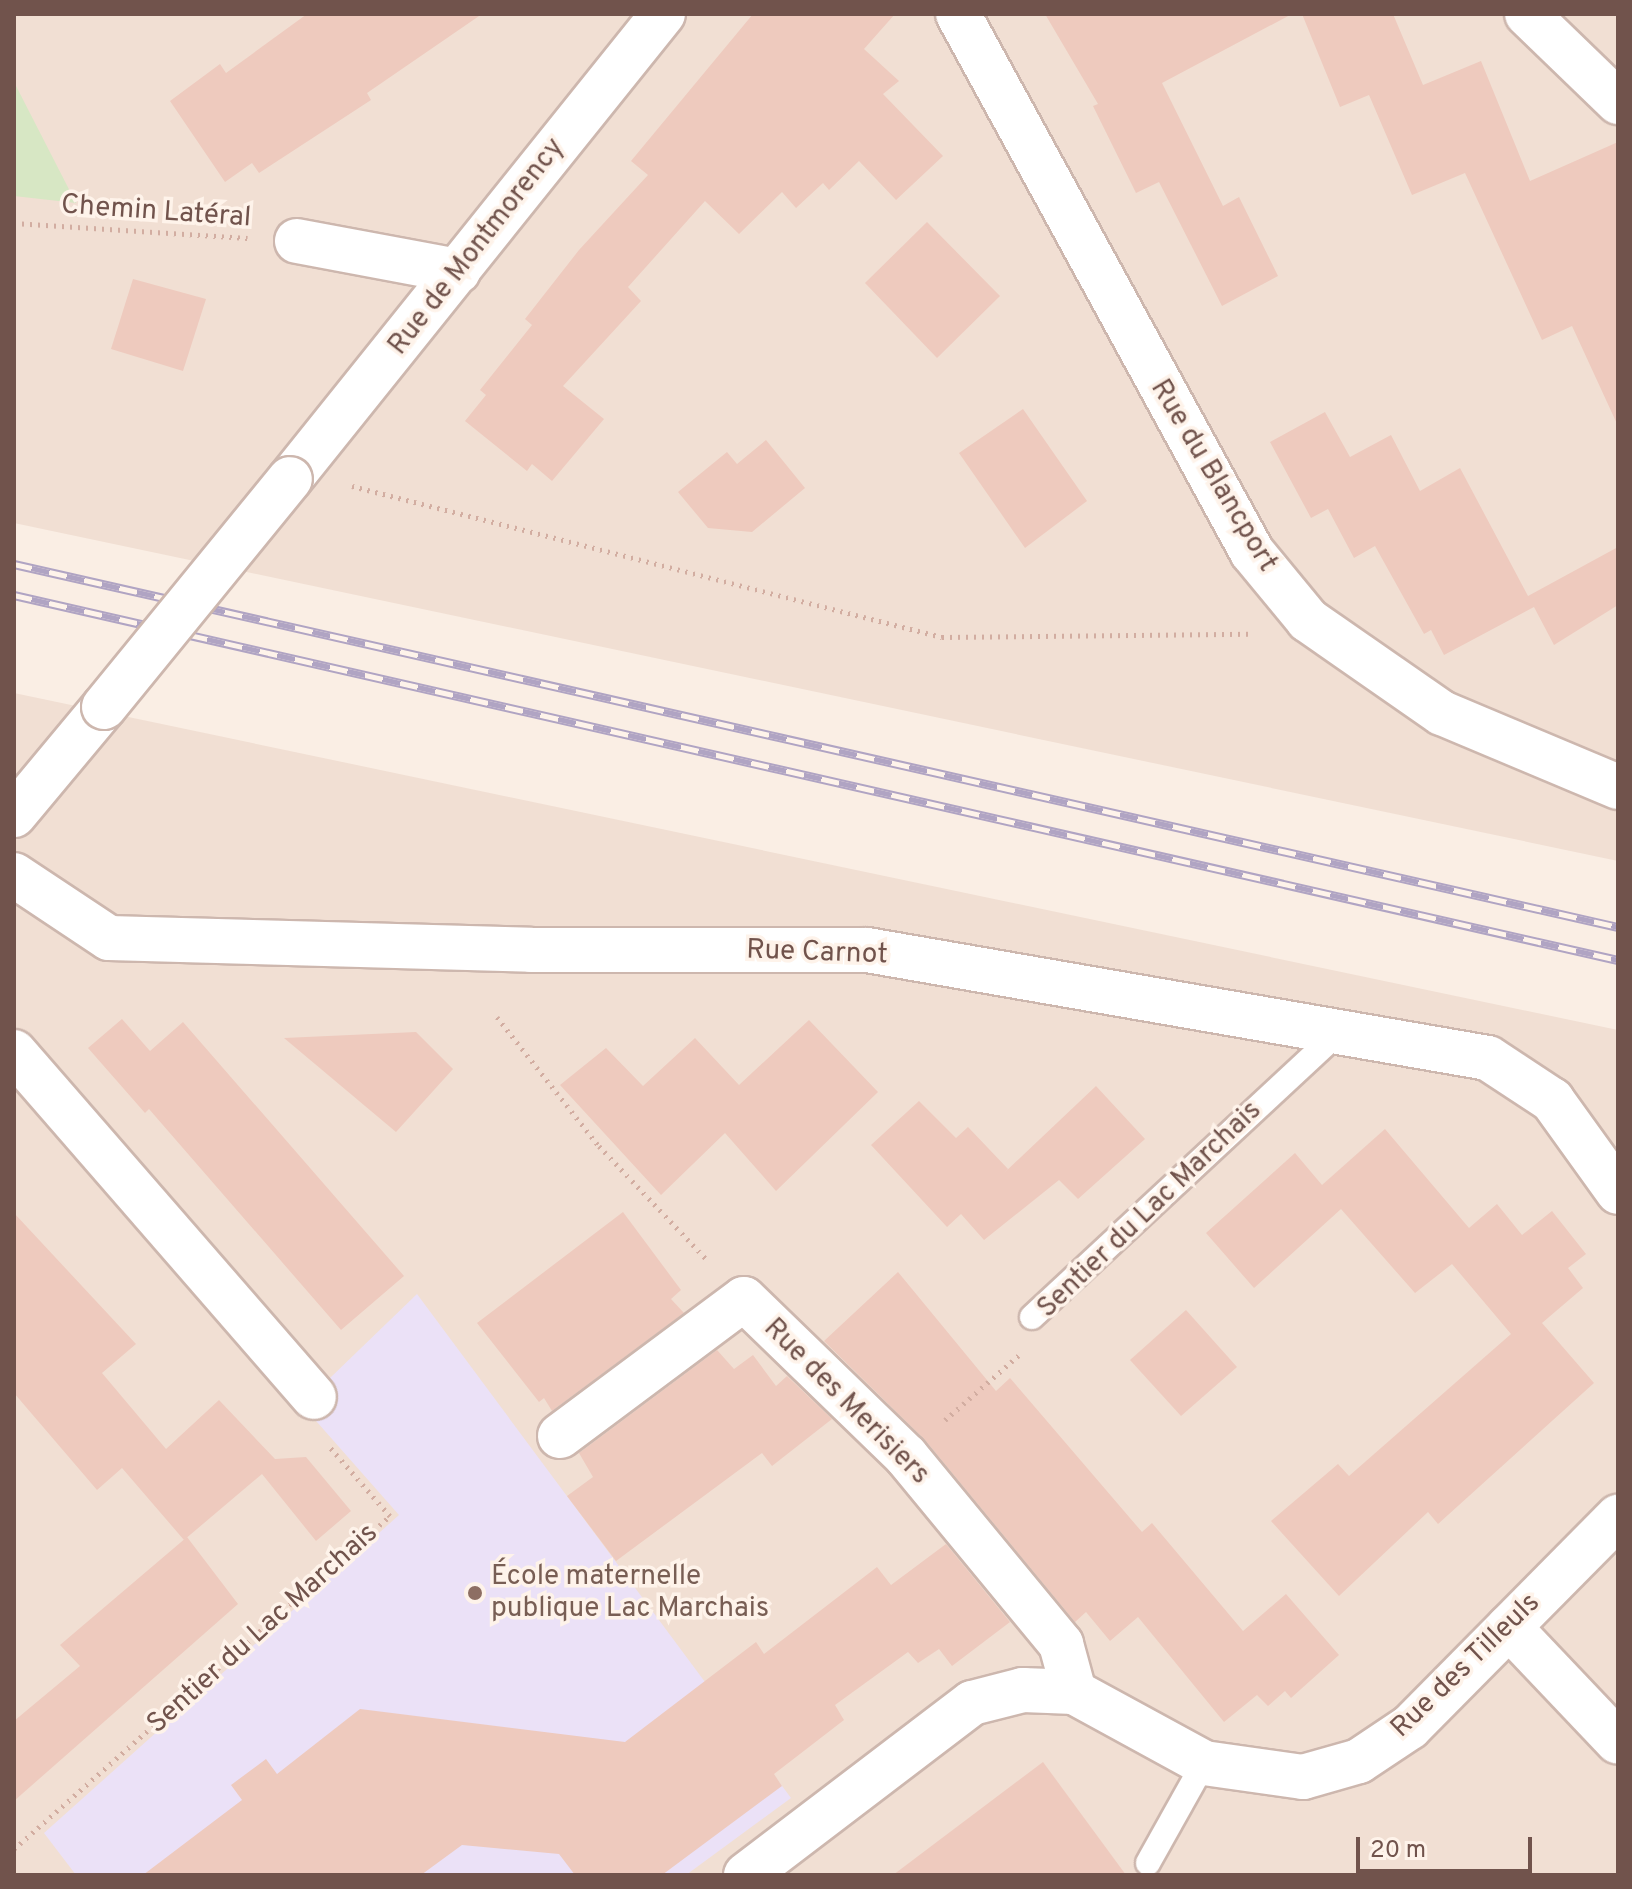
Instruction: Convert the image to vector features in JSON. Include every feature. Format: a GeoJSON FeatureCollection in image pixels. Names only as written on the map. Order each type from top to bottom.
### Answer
{"type":"FeatureCollection","features":[{"type":"Feature","properties":{"kind":"street","name":"Rue de Montmorency"},"geometry":{"type":"LineString","coordinates":[[14,815],[293,475],[663,14]]}},
{"type":"Feature","properties":{"kind":"street","name":"Rue du Blancport"},"geometry":{"type":"LineString","coordinates":[[958,14],[1252,552],[1308,620],[1442,713],[1618,787]]}},
{"type":"Feature","properties":{"kind":"street"},"geometry":{"type":"LineString","coordinates":[[1527,14],[1618,102]]}},
{"type":"Feature","properties":{"kind":"street"},"geometry":{"type":"LineString","coordinates":[[297,241],[458,271]]}},
{"type":"Feature","properties":{"kind":"street","name":"Rue Carnot"},"geometry":{"type":"LineString","coordinates":[[14,875],[109,938],[531,950],[867,950],[1488,1058],[1552,1100],[1618,1192]]}},
{"type":"Feature","properties":{"kind":"street"},"geometry":{"type":"LineString","coordinates":[[14,1052],[314,1397]]}},
{"type":"Feature","properties":{"kind":"street","name":"Rue des Merisiers"},"geometry":{"type":"LineString","coordinates":[[560,1436],[744,1299],[906,1456],[1061,1644],[1074,1692]]}},
{"type":"Feature","properties":{"kind":"street","name":"Rue des Tilleuls"},"geometry":{"type":"LineString","coordinates":[[746,1875],[972,1703],[1023,1690],[1074,1692],[1204,1763],[1303,1777],[1359,1761],[1410,1727],[1618,1517]]}},
{"type":"Feature","properties":{"kind":"street"},"geometry":{"type":"LineString","coordinates":[[1509,1627],[1618,1742]]}},
{"type":"Feature","properties":{"kind":"lane","name":"Sentier du Lac Marchais"},"geometry":{"type":"LineString","coordinates":[[1032,1317],[1340,1031]]}},
{"type":"Feature","properties":{"kind":"lane"},"geometry":{"type":"LineString","coordinates":[[1148,1863],[1204,1763]]}},
{"type":"Feature","properties":{"kind":"path","name":"Chemin Latéral"},"geometry":{"type":"LineString","coordinates":[[14,223],[297,241]]}},
{"type":"Feature","properties":{"kind":"path"},"geometry":{"type":"LineString","coordinates":[[293,475],[942,637],[1292,634],[1308,620]]}},
{"type":"Feature","properties":{"kind":"path"},"geometry":{"type":"LineString","coordinates":[[497,1017],[599,1146],[744,1299]]}},
{"type":"Feature","properties":{"kind":"path","name":"Sentier du Lac Marchais"},"geometry":{"type":"LineString","coordinates":[[906,1456],[1041,1335],[1032,1317]]}},
{"type":"Feature","properties":{"kind":"path","name":"Sentier du Lac Marchais"},"geometry":{"type":"LineString","coordinates":[[14,1849],[390,1516],[297,1410],[314,1397]]}},
{"type":"Feature","properties":{"kind":"shaded area"},"geometry":{"type":"Polygon","coordinates":[[[14,14],[1618,14],[1618,861],[14,523],[14,14]]]}},
{"type":"Feature","properties":{"kind":"shaded area"},"geometry":{"type":"Polygon","coordinates":[[[14,693],[1618,1030],[1618,1875],[14,1875],[14,693]]]}},
{"type":"Feature","properties":{"kind":"shaded area","name":"École maternelle publique Lac Marchais"},"geometry":{"type":"Polygon","coordinates":[[[417,1294],[791,1798],[686,1875],[76,1875],[44,1833],[399,1515],[302,1405],[417,1294]]]}},
{"type":"Feature","properties":{"kind":"green space"},"geometry":{"type":"Polygon","coordinates":[[[14,82],[76,203],[14,196],[14,82]]]}},
{"type":"Feature","properties":{"kind":"building"},"geometry":{"type":"Polygon","coordinates":[[[307,14],[482,14],[367,93],[371,100],[259,173],[252,163],[225,182],[170,101],[220,64],[226,73],[307,14]]]}},
{"type":"Feature","properties":{"kind":"building"},"geometry":{"type":"Polygon","coordinates":[[[753,14],[895,14],[864,49],[899,81],[883,94],[943,156],[896,200],[859,161],[829,190],[823,183],[796,208],[782,192],[739,234],[705,201],[628,287],[641,301],[563,386],[604,419],[552,481],[532,464],[527,471],[465,421],[486,395],[480,390],[532,325],[525,319],[579,250],[648,175],[631,161],[753,14]]]}},
{"type":"Feature","properties":{"kind":"building"},"geometry":{"type":"Polygon","coordinates":[[[1045,14],[1292,14],[1162,83],[1223,206],[1239,197],[1278,276],[1222,306],[1159,182],[1136,193],[1093,106],[1098,104],[1045,14]]]}},
{"type":"Feature","properties":{"kind":"building"},"geometry":{"type":"Polygon","coordinates":[[[1302,14],[1393,14],[1423,85],[1481,61],[1530,181],[1618,142],[1618,426],[1572,326],[1542,340],[1465,173],[1412,195],[1369,95],[1340,107],[1302,14]]]}},
{"type":"Feature","properties":{"kind":"building"},"geometry":{"type":"Polygon","coordinates":[[[927,222],[1000,296],[937,358],[865,283],[927,222]]]}},
{"type":"Feature","properties":{"kind":"building"},"geometry":{"type":"Polygon","coordinates":[[[133,279],[206,299],[183,371],[111,349],[133,279]]]}},
{"type":"Feature","properties":{"kind":"building"},"geometry":{"type":"Polygon","coordinates":[[[1023,409],[1087,501],[1025,548],[959,453],[1023,409]]]}},
{"type":"Feature","properties":{"kind":"building"},"geometry":{"type":"Polygon","coordinates":[[[1325,412],[1350,457],[1391,435],[1420,491],[1460,468],[1528,596],[1618,547],[1618,605],[1554,645],[1534,607],[1444,655],[1431,630],[1424,634],[1375,546],[1354,558],[1328,509],[1311,518],[1270,442],[1325,412]]]}},
{"type":"Feature","properties":{"kind":"building"},"geometry":{"type":"Polygon","coordinates":[[[766,440],[805,488],[752,532],[708,528],[678,492],[727,452],[737,464],[766,440]]]}},
{"type":"Feature","properties":{"kind":"building"},"geometry":{"type":"Polygon","coordinates":[[[122,1019],[150,1051],[183,1022],[404,1276],[341,1330],[149,1109],[145,1113],[88,1048],[122,1019]]]}},
{"type":"Feature","properties":{"kind":"building"},"geometry":{"type":"Polygon","coordinates":[[[809,1020],[878,1092],[776,1191],[725,1133],[661,1195],[560,1085],[606,1048],[643,1086],[695,1038],[739,1085],[809,1020]]]}},
{"type":"Feature","properties":{"kind":"building"},"geometry":{"type":"Polygon","coordinates":[[[416,1032],[453,1069],[396,1132],[284,1038],[416,1032]]]}},
{"type":"Feature","properties":{"kind":"building"},"geometry":{"type":"Polygon","coordinates":[[[1096,1086],[1145,1139],[1078,1199],[1059,1180],[984,1240],[961,1214],[947,1227],[871,1145],[919,1101],[956,1138],[968,1127],[1008,1169],[1003,1174],[1096,1086]]]}},
{"type":"Feature","properties":{"kind":"building"},"geometry":{"type":"Polygon","coordinates":[[[1385,1129],[1469,1228],[1497,1204],[1522,1235],[1552,1211],[1586,1254],[1568,1268],[1583,1288],[1542,1323],[1594,1383],[1438,1524],[1428,1512],[1339,1596],[1271,1521],[1338,1464],[1349,1476],[1511,1334],[1452,1264],[1415,1293],[1341,1209],[1254,1288],[1206,1233],[1295,1153],[1322,1185],[1385,1129]]]}},
{"type":"Feature","properties":{"kind":"building"},"geometry":{"type":"Polygon","coordinates":[[[623,1212],[681,1290],[671,1299],[684,1313],[552,1411],[544,1398],[539,1402],[477,1323],[623,1212]]]}},
{"type":"Feature","properties":{"kind":"building"},"geometry":{"type":"Polygon","coordinates":[[[14,1213],[136,1344],[102,1373],[166,1449],[219,1400],[275,1459],[306,1457],[351,1511],[316,1541],[262,1474],[184,1540],[122,1468],[97,1490],[14,1393],[14,1213]]]}},
{"type":"Feature","properties":{"kind":"building"},"geometry":{"type":"Polygon","coordinates":[[[898,1272],[996,1391],[1010,1378],[1142,1532],[1152,1523],[1243,1631],[1286,1594],[1339,1655],[1291,1698],[1285,1691],[1268,1706],[1257,1695],[1224,1722],[1138,1617],[1110,1641],[1086,1612],[1075,1622],[925,1440],[824,1341],[898,1272]]]}},
{"type":"Feature","properties":{"kind":"building"},"geometry":{"type":"Polygon","coordinates":[[[1186,1310],[1237,1367],[1181,1416],[1130,1360],[1186,1310]]]}},
{"type":"Feature","properties":{"kind":"building"},"geometry":{"type":"Polygon","coordinates":[[[717,1350],[734,1369],[753,1355],[776,1386],[787,1376],[832,1419],[772,1466],[762,1453],[616,1561],[567,1496],[593,1477],[579,1453],[717,1350]]]}},
{"type":"Feature","properties":{"kind":"building"},"geometry":{"type":"Polygon","coordinates":[[[187,1537],[238,1604],[14,1801],[14,1721],[80,1666],[60,1645],[187,1537]]]}},
{"type":"Feature","properties":{"kind":"building"},"geometry":{"type":"Polygon","coordinates":[[[946,1544],[1010,1622],[952,1666],[939,1649],[918,1663],[908,1652],[835,1705],[844,1720],[774,1774],[782,1786],[662,1875],[575,1875],[559,1854],[462,1845],[421,1875],[143,1875],[242,1800],[231,1785],[266,1759],[277,1774],[360,1709],[625,1742],[756,1642],[764,1654],[877,1567],[891,1585],[946,1544]]]}},
{"type":"Feature","properties":{"kind":"building"},"geometry":{"type":"Polygon","coordinates":[[[1043,1762],[1126,1875],[893,1875],[1043,1762]]]}},
{"type":"Feature","properties":{"kind":"railway"},"geometry":{"type":"LineString","coordinates":[[14,564],[1618,927]]}},
{"type":"Feature","properties":{"kind":"railway"},"geometry":{"type":"LineString","coordinates":[[14,595],[1618,960]]}},
{"type":"Feature","properties":{"kind":"place","name":"École maternelle publique Lac Marchais"},"geometry":{"type":"Point","coordinates":[475,1593]}}]}
